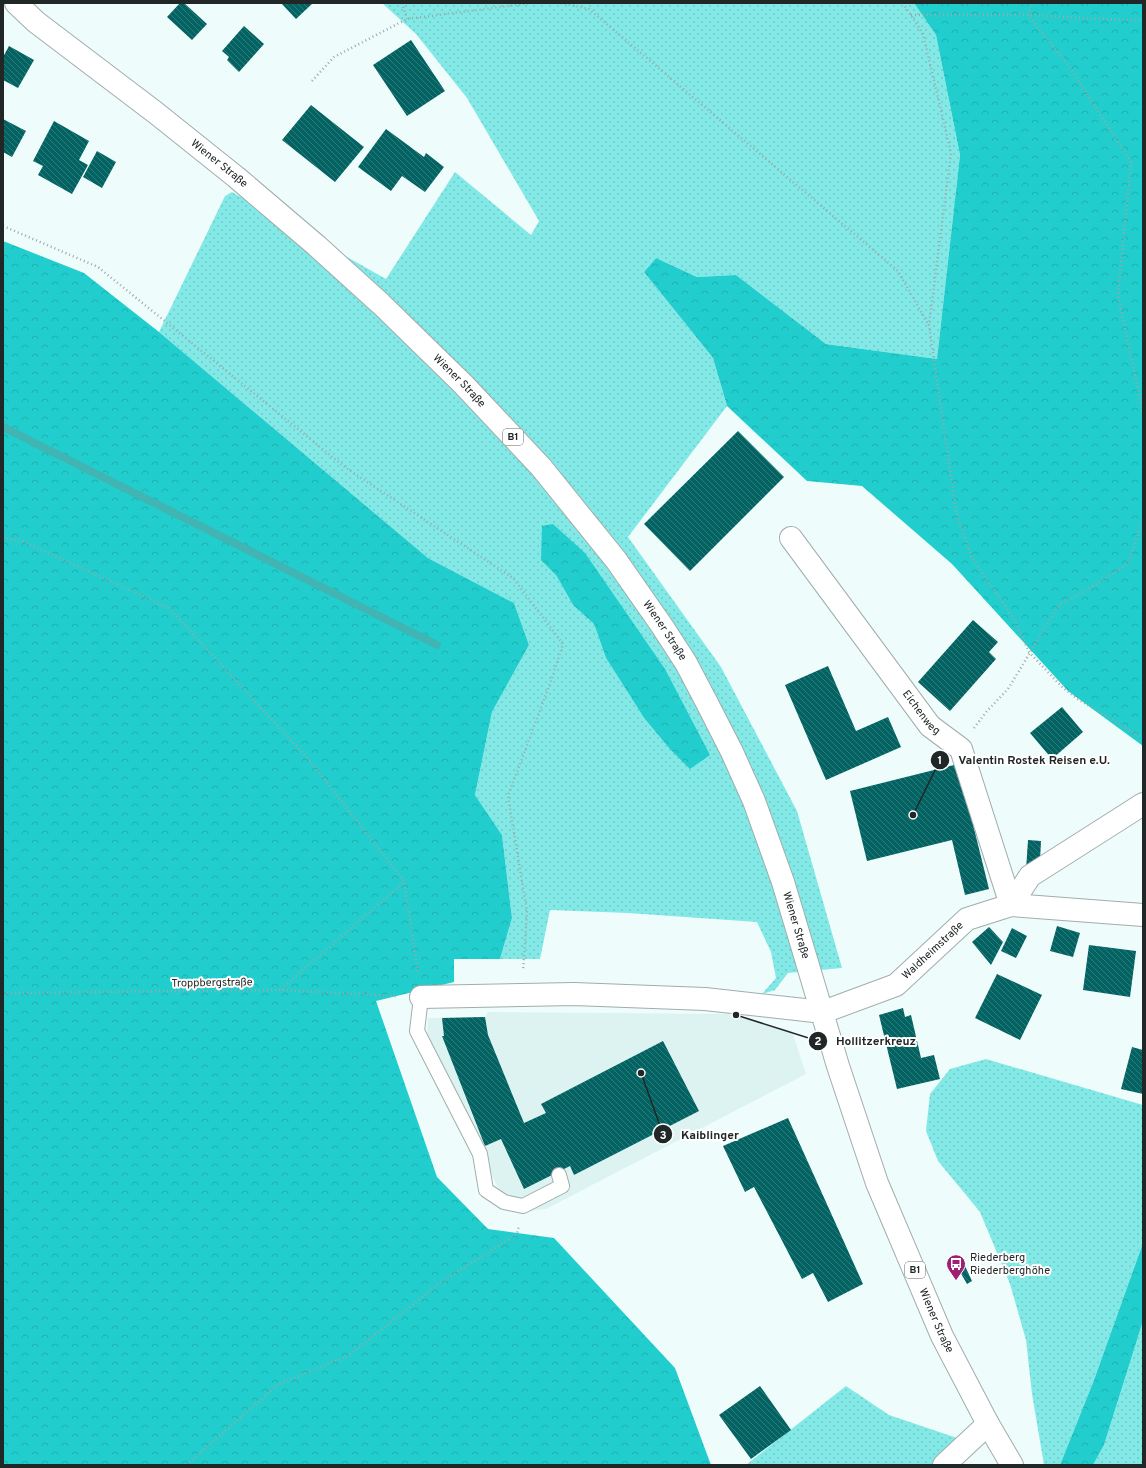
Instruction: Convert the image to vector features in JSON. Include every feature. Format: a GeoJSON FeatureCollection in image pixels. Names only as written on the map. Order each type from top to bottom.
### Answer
{"type":"FeatureCollection","features":[{"type":"Feature","properties":{"kind":"main road","name":"Wiener Straße"},"geometry":{"type":"LineString","coordinates":[[16,3],[36,22],[156,112],[236,177],[317,246],[381,304],[489,411],[541,467],[616,560],[662,626],[686,663],[732,752],[754,801],[770,844],[823,1012],[838,1066],[877,1183],[942,1336],[988,1424],[1012,1465]]}},
{"type":"Feature","properties":{"kind":"main road","name":"Eichenweg"},"geometry":{"type":"LineString","coordinates":[[791,538],[930,726],[961,749],[1011,905]]}},
{"type":"Feature","properties":{"kind":"main road"},"geometry":{"type":"LineString","coordinates":[[1011,905],[1030,876],[1143,804]]}},
{"type":"Feature","properties":{"kind":"main road","name":"Waldheimstraße"},"geometry":{"type":"LineString","coordinates":[[823,1012],[896,985],[967,919],[1011,905],[1143,915]]}},
{"type":"Feature","properties":{"kind":"main road"},"geometry":{"type":"LineString","coordinates":[[421,997],[574,994],[705,999],[823,1012]]}},
{"type":"Feature","properties":{"kind":"main road"},"geometry":{"type":"LineString","coordinates":[[944,1465],[988,1424]]}},
{"type":"Feature","properties":{"kind":"lane"},"geometry":{"type":"LineString","coordinates":[[421,997],[417,1031],[480,1154],[486,1190],[504,1202],[523,1206],[562,1186],[559,1175]]}},
{"type":"Feature","properties":{"kind":"path"},"geometry":{"type":"LineString","coordinates":[[402,3],[407,19]]}},
{"type":"Feature","properties":{"kind":"path"},"geometry":{"type":"LineString","coordinates":[[312,81],[334,57],[407,19],[531,3]]}},
{"type":"Feature","properties":{"kind":"path"},"geometry":{"type":"LineString","coordinates":[[561,3],[589,9],[898,271],[929,325]]}},
{"type":"Feature","properties":{"kind":"path"},"geometry":{"type":"LineString","coordinates":[[902,3],[923,34],[951,153],[929,325],[956,512],[972,558],[1014,619],[1029,652],[1061,686],[1076,698],[1143,738]]}},
{"type":"Feature","properties":{"kind":"path"},"geometry":{"type":"LineString","coordinates":[[1028,15],[1033,3]]}},
{"type":"Feature","properties":{"kind":"path"},"geometry":{"type":"LineString","coordinates":[[910,15],[1028,15],[1143,20]]}},
{"type":"Feature","properties":{"kind":"path"},"geometry":{"type":"LineString","coordinates":[[1028,15],[1069,66],[1131,162],[1118,295],[1143,413]]}},
{"type":"Feature","properties":{"kind":"path"},"geometry":{"type":"LineString","coordinates":[[3,226],[98,267],[346,468],[513,578],[563,644],[552,678],[508,796],[527,912],[521,995]]}},
{"type":"Feature","properties":{"kind":"path"},"geometry":{"type":"LineString","coordinates":[[987,711],[1008,689],[1059,604],[1090,588],[1128,564],[1143,520]]}},
{"type":"Feature","properties":{"kind":"path"},"geometry":{"type":"LineString","coordinates":[[3,538],[22,541],[169,608],[310,761],[404,881],[421,997]]}},
{"type":"Feature","properties":{"kind":"path"},"geometry":{"type":"LineString","coordinates":[[281,990],[404,881]]}},
{"type":"Feature","properties":{"kind":"path","name":"Troppbergstraße"},"geometry":{"type":"LineString","coordinates":[[3,993],[281,990],[421,997]]}},
{"type":"Feature","properties":{"kind":"path"},"geometry":{"type":"LineString","coordinates":[[186,1465],[279,1384],[348,1356],[440,1283],[517,1234],[523,1206]]}},
{"type":"Feature","properties":{"kind":"shaded area"},"geometry":{"type":"Polygon","coordinates":[[[382,3],[914,3],[936,35],[960,155],[937,359],[826,344],[736,275],[697,277],[656,258],[644,272],[713,358],[727,406],[628,537],[721,667],[797,811],[842,968],[788,973],[775,990],[762,994],[776,978],[771,952],[757,922],[628,913],[550,910],[540,959],[500,959],[512,918],[502,835],[475,795],[492,712],[529,645],[514,603],[428,558],[159,332],[225,196],[232,192],[386,279],[455,172],[531,235],[539,221],[467,98],[416,34],[382,3]],[[556,575],[573,605],[594,624],[606,658],[644,718],[669,748],[710,755],[556,575]]]}},
{"type":"Feature","properties":{"kind":"shaded area"},"geometry":{"type":"Polygon","coordinates":[[[488,1012],[728,1014],[792,1031],[806,1074],[546,1209],[521,1212],[497,1186],[427,1035],[428,1018],[485,1017],[488,1012]]]}},
{"type":"Feature","properties":{"kind":"shaded area"},"geometry":{"type":"Polygon","coordinates":[[[986,1059],[1143,1105],[1143,1243],[1094,1380],[1060,1465],[1044,1465],[1032,1394],[1026,1340],[1010,1284],[980,1212],[938,1161],[926,1131],[930,1094],[950,1069],[986,1059]]]}},
{"type":"Feature","properties":{"kind":"shaded area"},"geometry":{"type":"Polygon","coordinates":[[[1143,1321],[1143,1465],[1093,1465],[1104,1445],[1143,1321]]]}},
{"type":"Feature","properties":{"kind":"shaded area"},"geometry":{"type":"Polygon","coordinates":[[[846,1386],[889,1415],[957,1438],[931,1465],[746,1465],[846,1386]]]}},
{"type":"Feature","properties":{"kind":"green space"},"geometry":{"type":"Polygon","coordinates":[[[914,3],[1143,3],[1143,746],[1068,691],[952,564],[862,486],[807,481],[727,406],[713,358],[644,272],[656,258],[697,277],[736,275],[826,344],[937,359],[960,155],[936,35],[914,3]]]}},
{"type":"Feature","properties":{"kind":"green space"},"geometry":{"type":"Polygon","coordinates":[[[3,241],[84,273],[159,332],[428,558],[514,603],[529,645],[492,712],[475,795],[502,835],[512,918],[500,959],[454,959],[454,982],[376,1001],[437,1177],[488,1229],[554,1238],[675,1368],[711,1465],[3,1465],[3,241]]]}},
{"type":"Feature","properties":{"kind":"green space"},"geometry":{"type":"Polygon","coordinates":[[[553,524],[585,553],[665,669],[710,755],[690,769],[669,748],[644,718],[606,658],[594,624],[573,605],[556,575],[541,560],[542,526],[553,524]]]}},
{"type":"Feature","properties":{"kind":"green space"},"geometry":{"type":"Polygon","coordinates":[[[1143,1243],[1143,1321],[1104,1445],[1093,1465],[1060,1465],[1094,1380],[1143,1243]]]}},
{"type":"Feature","properties":{"kind":"building"},"geometry":{"type":"Polygon","coordinates":[[[180,3],[184,3],[207,24],[192,40],[167,17],[180,3]]]}},
{"type":"Feature","properties":{"kind":"building"},"geometry":{"type":"Polygon","coordinates":[[[281,3],[313,3],[296,19],[281,3]]]}},
{"type":"Feature","properties":{"kind":"building"},"geometry":{"type":"Polygon","coordinates":[[[244,26],[264,44],[239,72],[227,60],[229,57],[222,51],[244,26]]]}},
{"type":"Feature","properties":{"kind":"building"},"geometry":{"type":"Polygon","coordinates":[[[411,40],[445,91],[407,116],[373,65],[411,40]]]}},
{"type":"Feature","properties":{"kind":"building"},"geometry":{"type":"Polygon","coordinates":[[[9,46],[34,60],[18,88],[3,80],[3,57],[9,46]]]}},
{"type":"Feature","properties":{"kind":"building"},"geometry":{"type":"Polygon","coordinates":[[[311,105],[364,147],[335,182],[282,140],[311,105]]]}},
{"type":"Feature","properties":{"kind":"building"},"geometry":{"type":"Polygon","coordinates":[[[3,119],[26,131],[12,157],[3,152],[3,119]]]}},
{"type":"Feature","properties":{"kind":"building"},"geometry":{"type":"Polygon","coordinates":[[[54,121],[89,141],[79,160],[88,165],[72,194],[38,175],[43,166],[33,161],[54,121]]]}},
{"type":"Feature","properties":{"kind":"building"},"geometry":{"type":"Polygon","coordinates":[[[386,129],[424,157],[426,153],[444,167],[425,192],[402,176],[391,191],[358,167],[386,129]]]}},
{"type":"Feature","properties":{"kind":"building"},"geometry":{"type":"Polygon","coordinates":[[[97,151],[116,162],[102,188],[83,177],[97,151]]]}},
{"type":"Feature","properties":{"kind":"building"},"geometry":{"type":"Polygon","coordinates":[[[738,431],[784,477],[690,571],[644,524],[738,431]]]}},
{"type":"Feature","properties":{"kind":"building"},"geometry":{"type":"Polygon","coordinates":[[[973,620],[998,642],[989,652],[996,659],[950,711],[918,682],[973,620]]]}},
{"type":"Feature","properties":{"kind":"building"},"geometry":{"type":"Polygon","coordinates":[[[828,666],[856,731],[888,717],[901,747],[826,780],[785,685],[828,666]]]}},
{"type":"Feature","properties":{"kind":"building"},"geometry":{"type":"Polygon","coordinates":[[[1062,707],[1083,732],[1052,759],[1030,733],[1062,707]]]}},
{"type":"Feature","properties":{"kind":"building"},"geometry":{"type":"Polygon","coordinates":[[[958,764],[989,889],[965,895],[952,840],[867,861],[850,791],[958,764]]]}},
{"type":"Feature","properties":{"kind":"building"},"geometry":{"type":"Polygon","coordinates":[[[1028,840],[1041,841],[1040,861],[1026,870],[1028,840]]]}},
{"type":"Feature","properties":{"kind":"building"},"geometry":{"type":"Polygon","coordinates":[[[1057,926],[1080,933],[1073,957],[1050,951],[1057,926]]]}},
{"type":"Feature","properties":{"kind":"building"},"geometry":{"type":"Polygon","coordinates":[[[989,927],[1003,942],[991,965],[972,942],[989,927]]]}},
{"type":"Feature","properties":{"kind":"building"},"geometry":{"type":"Polygon","coordinates":[[[1012,928],[1027,936],[1016,958],[1001,951],[1012,928]]]}},
{"type":"Feature","properties":{"kind":"building"},"geometry":{"type":"Polygon","coordinates":[[[1089,945],[1136,951],[1130,997],[1083,990],[1089,945]]]}},
{"type":"Feature","properties":{"kind":"building"},"geometry":{"type":"Polygon","coordinates":[[[997,974],[1042,995],[1020,1040],[975,1018],[997,974]]]}},
{"type":"Feature","properties":{"kind":"building"},"geometry":{"type":"Polygon","coordinates":[[[903,1008],[905,1017],[911,1015],[921,1058],[934,1055],[940,1079],[897,1089],[879,1015],[903,1008]]]}},
{"type":"Feature","properties":{"kind":"building"},"geometry":{"type":"Polygon","coordinates":[[[485,1017],[488,1035],[524,1123],[546,1113],[541,1104],[663,1041],[699,1111],[574,1175],[570,1166],[524,1189],[501,1139],[485,1146],[442,1036],[444,1036],[442,1018],[485,1017]]]}},
{"type":"Feature","properties":{"kind":"building"},"geometry":{"type":"Polygon","coordinates":[[[1132,1047],[1143,1050],[1143,1094],[1121,1089],[1132,1047]]]}},
{"type":"Feature","properties":{"kind":"building"},"geometry":{"type":"Polygon","coordinates":[[[788,1118],[863,1284],[828,1302],[813,1273],[802,1279],[754,1187],[745,1192],[723,1146],[788,1118]]]}},
{"type":"Feature","properties":{"kind":"building"},"geometry":{"type":"Polygon","coordinates":[[[965,1266],[972,1281],[967,1284],[959,1270],[965,1266]]]}},
{"type":"Feature","properties":{"kind":"building"},"geometry":{"type":"Polygon","coordinates":[[[760,1386],[791,1430],[751,1459],[719,1415],[760,1386]]]}},
{"type":"Feature","properties":{"kind":"waterway"},"geometry":{"type":"LineString","coordinates":[[3,427],[437,645]]}},
{"type":"Feature","properties":{"kind":"place","name":"Valentin Rostek Reisen e.U."},"geometry":{"type":"Point","coordinates":[913,815]}},
{"type":"Feature","properties":{"kind":"place","name":"Hollitzerkreuz"},"geometry":{"type":"Point","coordinates":[736,1015]}},
{"type":"Feature","properties":{"kind":"place","name":"Kaiblinger"},"geometry":{"type":"Point","coordinates":[641,1073]}},
{"type":"Feature","properties":{"kind":"place","name":"Riederberg Riederberghöhe"},"geometry":{"type":"Point","coordinates":[956,1281]}}]}
